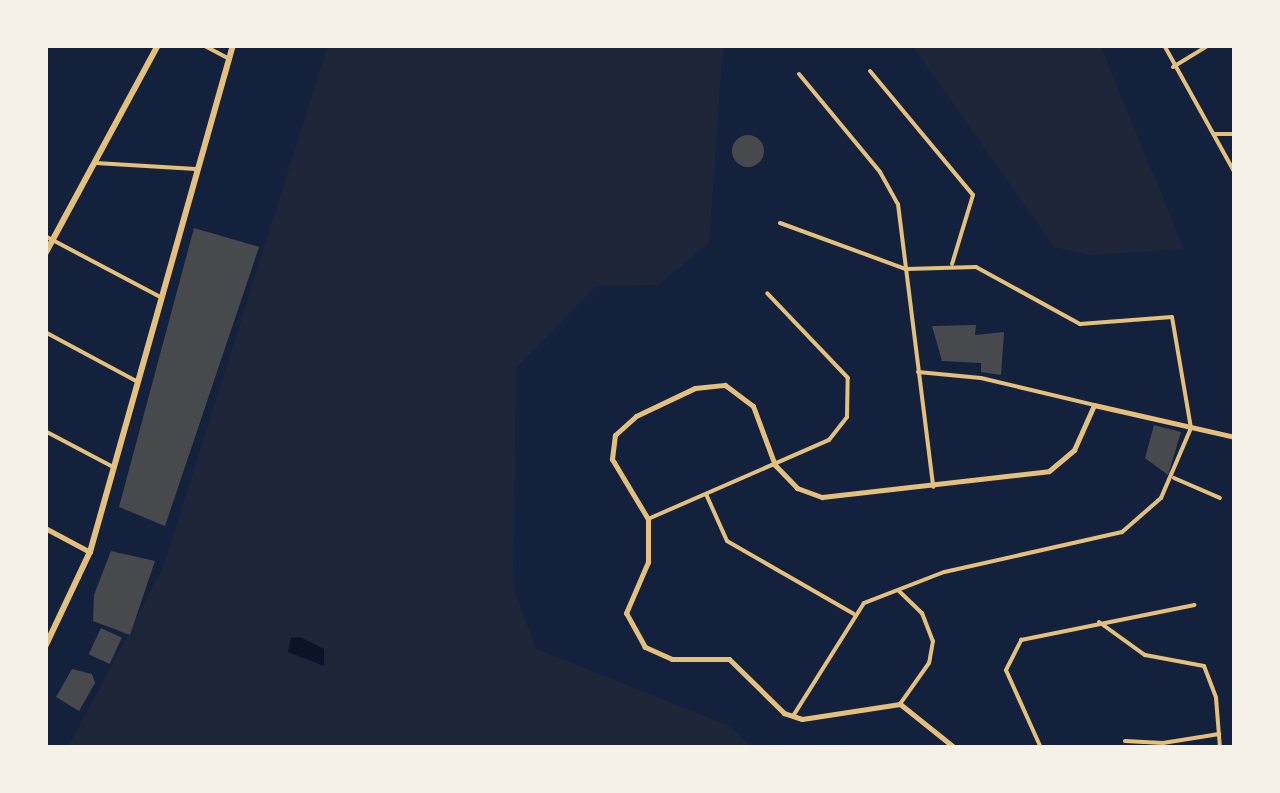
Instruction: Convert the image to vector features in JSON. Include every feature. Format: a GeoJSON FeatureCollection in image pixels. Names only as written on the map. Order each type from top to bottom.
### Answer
{"type":"FeatureCollection","features":[{"type":"Feature","properties":{"kind":"main road"},"geometry":{"type":"LineString","coordinates":[[45,254],[49,238],[158,45]]}},
{"type":"Feature","properties":{"kind":"main road"},"geometry":{"type":"LineString","coordinates":[[45,647],[90,552],[233,45]]}},
{"type":"Feature","properties":{"kind":"street"},"geometry":{"type":"LineString","coordinates":[[204,45],[229,59]]}},
{"type":"Feature","properties":{"kind":"street"},"geometry":{"type":"LineString","coordinates":[[1164,45],[1235,173]]}},
{"type":"Feature","properties":{"kind":"street"},"geometry":{"type":"LineString","coordinates":[[1173,67],[1209,45]]}},
{"type":"Feature","properties":{"kind":"street"},"geometry":{"type":"LineString","coordinates":[[870,70],[973,194],[952,264]]}},
{"type":"Feature","properties":{"kind":"street"},"geometry":{"type":"LineString","coordinates":[[799,74],[893,191],[933,487]]}},
{"type":"Feature","properties":{"kind":"street"},"geometry":{"type":"LineString","coordinates":[[1214,134],[1235,134]]}},
{"type":"Feature","properties":{"kind":"street"},"geometry":{"type":"LineString","coordinates":[[95,162],[196,169]]}},
{"type":"Feature","properties":{"kind":"street"},"geometry":{"type":"LineString","coordinates":[[780,223],[906,270],[952,264],[988,272],[1080,324],[1172,318],[1190,428],[1161,498],[1122,532],[944,572],[898,589],[854,614],[793,716]]}},
{"type":"Feature","properties":{"kind":"street"},"geometry":{"type":"LineString","coordinates":[[49,238],[160,297]]}},
{"type":"Feature","properties":{"kind":"street"},"geometry":{"type":"LineString","coordinates":[[648,520],[829,440],[847,417],[852,390],[841,368],[767,293]]}},
{"type":"Feature","properties":{"kind":"street"},"geometry":{"type":"LineString","coordinates":[[45,332],[136,381]]}},
{"type":"Feature","properties":{"kind":"street"},"geometry":{"type":"LineString","coordinates":[[918,372],[981,378],[1235,437]]}},
{"type":"Feature","properties":{"kind":"street"},"geometry":{"type":"LineString","coordinates":[[956,748],[900,704],[793,716],[730,659],[672,659],[634,636],[626,614],[648,562],[648,520],[612,459],[615,435],[636,416],[695,388],[726,384],[747,396],[775,465],[797,488],[822,497],[1049,471],[1074,450],[1094,405]]}},
{"type":"Feature","properties":{"kind":"street"},"geometry":{"type":"LineString","coordinates":[[45,430],[114,468]]}},
{"type":"Feature","properties":{"kind":"street"},"geometry":{"type":"LineString","coordinates":[[1172,477],[1220,498]]}},
{"type":"Feature","properties":{"kind":"street"},"geometry":{"type":"LineString","coordinates":[[706,494],[727,541],[854,614]]}},
{"type":"Feature","properties":{"kind":"street"},"geometry":{"type":"LineString","coordinates":[[45,528],[90,552]]}},
{"type":"Feature","properties":{"kind":"street"},"geometry":{"type":"LineString","coordinates":[[898,589],[922,614],[933,641],[929,663],[900,704]]}},
{"type":"Feature","properties":{"kind":"street"},"geometry":{"type":"LineString","coordinates":[[1042,748],[1006,670],[1008,656],[1021,640],[1194,605]]}},
{"type":"Feature","properties":{"kind":"street"},"geometry":{"type":"LineString","coordinates":[[1099,622],[1145,655],[1204,666],[1221,733],[1220,748]]}},
{"type":"Feature","properties":{"kind":"street"},"geometry":{"type":"LineString","coordinates":[[1125,741],[1163,744],[1221,733]]}},
{"type":"Feature","properties":{"kind":"shaded area"},"geometry":{"type":"Polygon","coordinates":[[[328,45],[723,45],[709,243],[658,285],[596,286],[516,368],[513,586],[536,649],[730,726],[752,748],[68,748],[163,568],[328,45]]]}},
{"type":"Feature","properties":{"kind":"shaded area"},"geometry":{"type":"Polygon","coordinates":[[[912,45],[1100,45],[1184,249],[1091,255],[1054,247],[912,45]]]}},
{"type":"Feature","properties":{"kind":"shaded area"},"geometry":{"type":"Polygon","coordinates":[[[300,637],[324,649],[324,666],[288,652],[291,638],[300,637]]]}},
{"type":"Feature","properties":{"kind":"building"},"geometry":{"type":"Polygon","coordinates":[[[748,135],[760,139],[764,151],[760,163],[748,167],[736,163],[732,151],[736,139],[748,135]]]}},
{"type":"Feature","properties":{"kind":"building"},"geometry":{"type":"Polygon","coordinates":[[[194,228],[259,247],[165,526],[119,507],[194,228]]]}},
{"type":"Feature","properties":{"kind":"building"},"geometry":{"type":"Polygon","coordinates":[[[976,325],[975,335],[1004,332],[1001,375],[981,372],[981,363],[942,361],[932,326],[976,325]]]}},
{"type":"Feature","properties":{"kind":"building"},"geometry":{"type":"Polygon","coordinates":[[[1154,425],[1181,432],[1168,475],[1145,458],[1154,425]]]}},
{"type":"Feature","properties":{"kind":"building"},"geometry":{"type":"Polygon","coordinates":[[[111,551],[155,561],[130,635],[93,621],[94,595],[111,551]]]}},
{"type":"Feature","properties":{"kind":"building"},"geometry":{"type":"Polygon","coordinates":[[[101,628],[122,638],[110,664],[89,654],[101,628]]]}},
{"type":"Feature","properties":{"kind":"building"},"geometry":{"type":"Polygon","coordinates":[[[72,669],[92,674],[95,683],[79,711],[56,697],[72,669]]]}}]}
